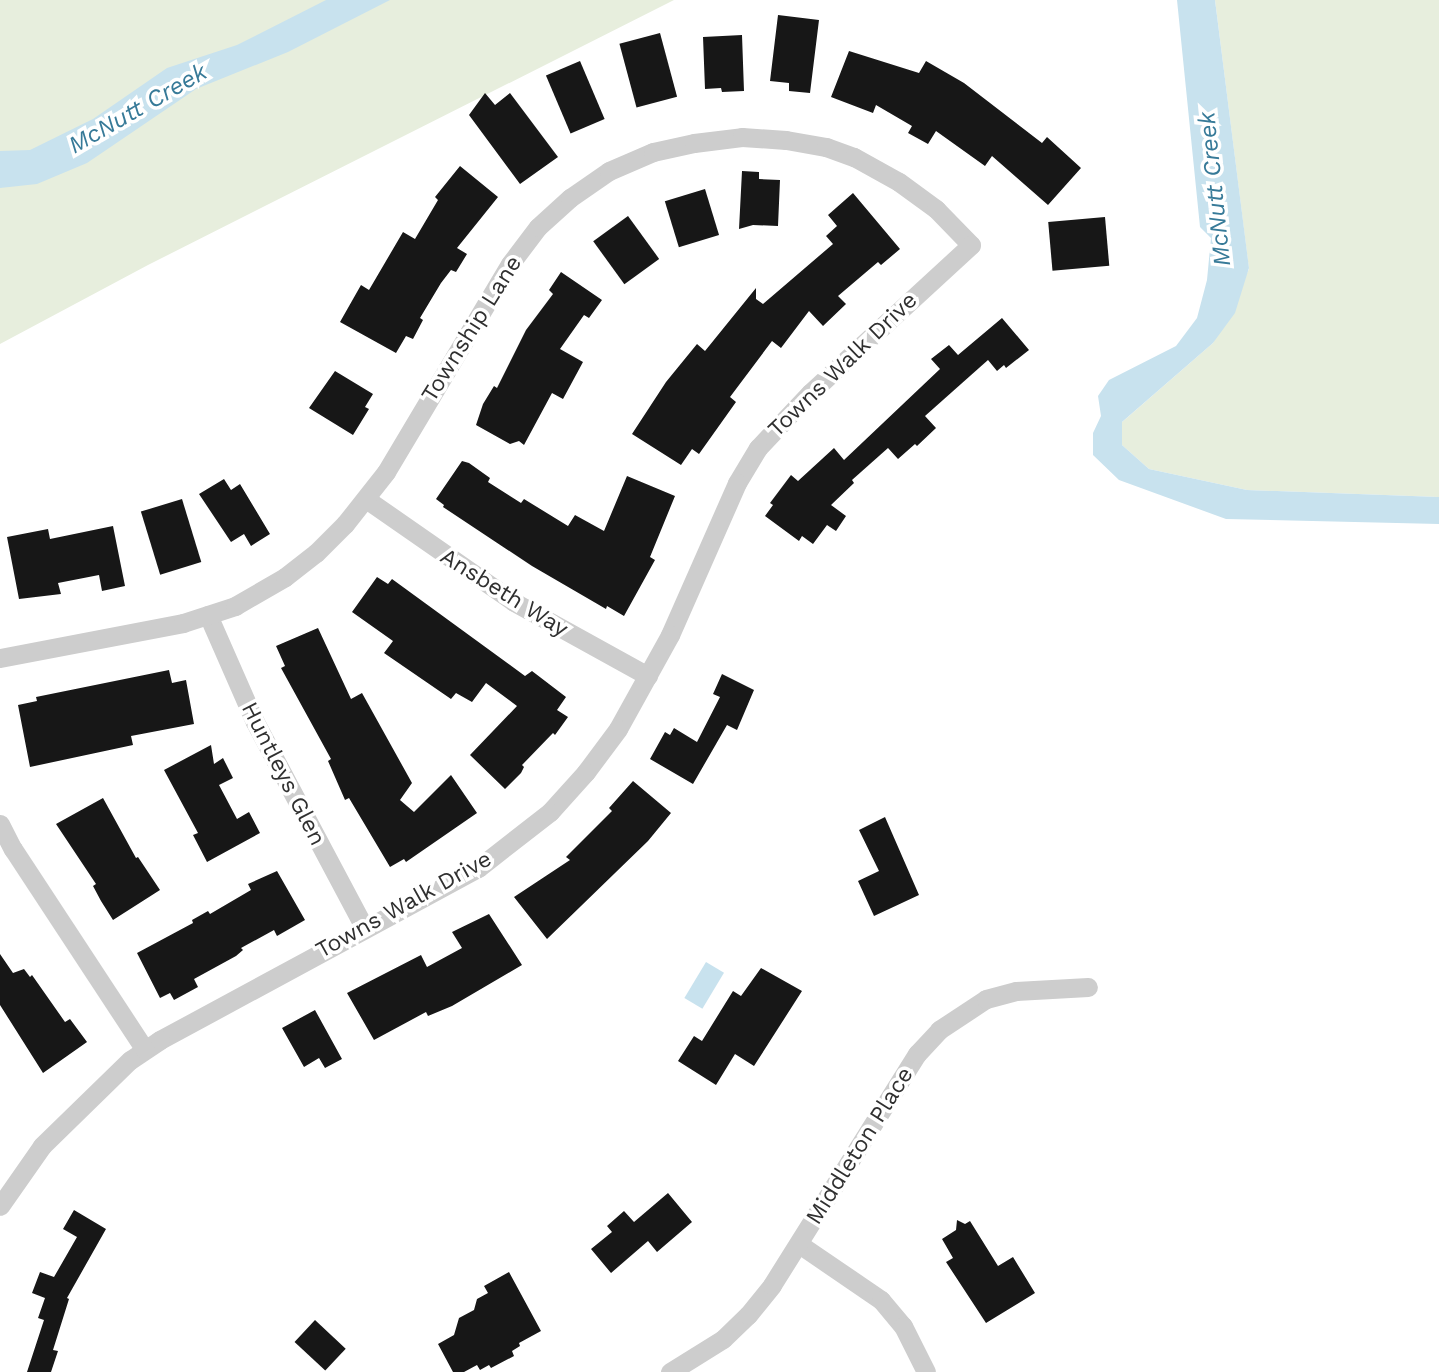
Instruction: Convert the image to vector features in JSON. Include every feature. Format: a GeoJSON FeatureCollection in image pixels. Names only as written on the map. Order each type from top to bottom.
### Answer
{"type":"FeatureCollection","features":[{"type":"Feature","properties":{"kind":"street","name":"Township Lane"},"geometry":{"type":"LineString","coordinates":[[0,658],[183,623],[208,615],[235,606],[285,577],[316,553],[366,499],[386,472],[510,264],[538,228],[570,198],[609,171],[653,152],[694,143],[743,137],[786,140],[825,147],[854,157],[899,182],[936,209],[971,245]]}},
{"type":"Feature","properties":{"kind":"street","name":"Towns Walk Drive"},"geometry":{"type":"LineString","coordinates":[[0,1206],[42,1146],[68,1117],[145,1049],[478,868],[550,811],[586,772],[618,729],[670,635],[737,484],[758,448],[810,393],[971,245]]}},
{"type":"Feature","properties":{"kind":"street","name":"Ansbeth Way"},"geometry":{"type":"LineString","coordinates":[[366,499],[514,603],[648,676]]}},
{"type":"Feature","properties":{"kind":"street","name":"Huntleys Glen"},"geometry":{"type":"LineString","coordinates":[[208,615],[255,722],[365,929]]}},
{"type":"Feature","properties":{"kind":"street"},"geometry":{"type":"LineString","coordinates":[[0,824],[13,849],[145,1049]]}},
{"type":"Feature","properties":{"kind":"street","name":"Middleton Place"},"geometry":{"type":"LineString","coordinates":[[670,1372],[723,1339],[772,1286],[917,1054],[939,1030],[986,999],[1016,991],[1088,987]]}},
{"type":"Feature","properties":{"kind":"street"},"geometry":{"type":"LineString","coordinates":[[799,1244],[881,1300],[903,1326],[926,1372]]}},
{"type":"Feature","properties":{"kind":"green space"},"geometry":{"type":"Polygon","coordinates":[[[0,0],[674,0],[148,265],[0,344],[0,0]]]}},
{"type":"Feature","properties":{"kind":"green space"},"geometry":{"type":"Polygon","coordinates":[[[1215,0],[1439,0],[1439,497],[1247,490],[1149,469],[1122,445],[1121,423],[1213,343],[1249,269],[1215,0]]]}},
{"type":"Feature","properties":{"kind":"water","name":"McNutt Creek"},"geometry":{"type":"Polygon","coordinates":[[[326,0],[390,0],[288,52],[196,89],[87,163],[37,184],[0,188],[0,151],[30,150],[93,119],[167,68],[237,45],[326,0]]]}},
{"type":"Feature","properties":{"kind":"water","name":"McNutt Creek"},"geometry":{"type":"Polygon","coordinates":[[[1177,0],[1215,0],[1249,268],[1235,313],[1213,343],[1122,422],[1122,445],[1149,469],[1247,490],[1439,497],[1439,524],[1226,519],[1119,480],[1093,455],[1093,433],[1101,416],[1098,396],[1109,380],[1176,346],[1197,318],[1207,280],[1211,238],[1200,227],[1177,0]]]}},
{"type":"Feature","properties":{"kind":"water"},"geometry":{"type":"Polygon","coordinates":[[[706,962],[724,973],[702,1009],[684,998],[706,962]]]}},
{"type":"Feature","properties":{"kind":"building"},"geometry":{"type":"Polygon","coordinates":[[[778,15],[819,20],[810,93],[789,91],[789,83],[770,81],[778,15]]]}},
{"type":"Feature","properties":{"kind":"building"},"geometry":{"type":"Polygon","coordinates":[[[660,33],[677,97],[637,108],[619,44],[660,33]]]}},
{"type":"Feature","properties":{"kind":"building"},"geometry":{"type":"Polygon","coordinates":[[[742,35],[744,91],[722,92],[721,88],[705,89],[703,37],[742,35]]]}},
{"type":"Feature","properties":{"kind":"building"},"geometry":{"type":"Polygon","coordinates":[[[849,51],[919,73],[926,61],[964,83],[1042,143],[1047,137],[1081,168],[1048,205],[992,156],[985,166],[936,131],[928,144],[908,133],[912,126],[876,105],[873,113],[831,97],[849,51]]]}},
{"type":"Feature","properties":{"kind":"building"},"geometry":{"type":"Polygon","coordinates":[[[580,61],[605,119],[571,133],[546,75],[580,61]]]}},
{"type":"Feature","properties":{"kind":"building"},"geometry":{"type":"Polygon","coordinates":[[[485,93],[495,105],[510,93],[558,157],[520,184],[469,115],[485,93]]]}},
{"type":"Feature","properties":{"kind":"building"},"geometry":{"type":"Polygon","coordinates":[[[460,166],[498,197],[457,248],[467,254],[456,272],[451,270],[441,283],[420,318],[423,320],[413,339],[406,336],[396,353],[340,322],[361,285],[369,290],[403,232],[415,239],[438,200],[435,197],[460,166]]]}},
{"type":"Feature","properties":{"kind":"building"},"geometry":{"type":"Polygon","coordinates":[[[742,171],[759,172],[759,179],[780,180],[778,226],[753,225],[739,229],[742,171]]]}},
{"type":"Feature","properties":{"kind":"building"},"geometry":{"type":"Polygon","coordinates":[[[705,189],[719,235],[679,247],[665,201],[705,189]]]}},
{"type":"Feature","properties":{"kind":"building"},"geometry":{"type":"Polygon","coordinates":[[[853,193],[900,249],[881,265],[878,262],[838,296],[846,304],[823,326],[809,311],[781,348],[772,341],[730,397],[736,402],[699,454],[692,449],[681,465],[632,434],[666,382],[697,344],[705,351],[756,288],[756,299],[763,304],[833,244],[826,236],[837,226],[828,215],[853,193]]]}},
{"type":"Feature","properties":{"kind":"building"},"geometry":{"type":"Polygon","coordinates":[[[628,216],[659,259],[624,284],[593,241],[628,216]]]}},
{"type":"Feature","properties":{"kind":"building"},"geometry":{"type":"Polygon","coordinates":[[[1105,217],[1109,266],[1052,271],[1048,222],[1105,217]]]}},
{"type":"Feature","properties":{"kind":"building"},"geometry":{"type":"Polygon","coordinates":[[[561,272],[602,300],[589,318],[584,315],[560,349],[583,362],[563,399],[552,393],[524,445],[519,441],[510,444],[476,425],[483,404],[494,386],[497,388],[526,330],[553,294],[549,290],[561,272]]]}},
{"type":"Feature","properties":{"kind":"building"},"geometry":{"type":"Polygon","coordinates":[[[1002,318],[1029,350],[1006,368],[1004,365],[997,371],[988,360],[925,416],[936,428],[917,446],[915,444],[898,459],[888,448],[852,480],[854,483],[831,505],[846,516],[836,531],[827,525],[813,544],[802,536],[799,541],[765,516],[773,505],[770,503],[791,475],[798,481],[834,448],[844,460],[940,369],[931,359],[949,345],[958,355],[1002,318]]]}},
{"type":"Feature","properties":{"kind":"building"},"geometry":{"type":"Polygon","coordinates":[[[335,371],[373,394],[365,407],[369,409],[353,435],[309,408],[335,371]]]}},
{"type":"Feature","properties":{"kind":"building"},"geometry":{"type":"Polygon","coordinates":[[[462,461],[469,463],[490,478],[488,482],[521,503],[524,499],[568,526],[575,515],[604,531],[627,476],[675,496],[650,557],[655,560],[624,616],[607,606],[606,609],[532,566],[443,507],[436,499],[462,461]]]}},
{"type":"Feature","properties":{"kind":"building"},"geometry":{"type":"Polygon","coordinates":[[[224,479],[231,490],[240,484],[270,534],[251,546],[244,534],[231,542],[199,494],[224,479]]]}},
{"type":"Feature","properties":{"kind":"building"},"geometry":{"type":"Polygon","coordinates":[[[182,499],[201,562],[160,575],[141,512],[182,499]]]}},
{"type":"Feature","properties":{"kind":"building"},"geometry":{"type":"Polygon","coordinates":[[[113,526],[125,586],[102,591],[99,575],[58,583],[61,594],[19,599],[7,537],[48,529],[50,539],[113,526]]]}},
{"type":"Feature","properties":{"kind":"building"},"geometry":{"type":"Polygon","coordinates":[[[377,577],[388,584],[392,579],[525,676],[532,671],[566,697],[557,710],[568,717],[555,735],[553,733],[522,765],[524,767],[521,773],[505,789],[470,755],[517,706],[486,683],[472,702],[456,693],[451,699],[384,653],[393,641],[352,612],[377,577]]]}},
{"type":"Feature","properties":{"kind":"building"},"geometry":{"type":"Polygon","coordinates":[[[318,628],[351,699],[362,693],[412,783],[400,800],[414,812],[451,775],[477,813],[406,862],[404,859],[390,867],[349,798],[345,800],[328,761],[331,759],[281,668],[285,666],[276,646],[318,628]]]}},
{"type":"Feature","properties":{"kind":"building"},"geometry":{"type":"Polygon","coordinates":[[[169,670],[172,683],[186,680],[194,724],[131,736],[133,745],[30,767],[18,705],[37,701],[36,697],[169,670]]]}},
{"type":"Feature","properties":{"kind":"building"},"geometry":{"type":"Polygon","coordinates":[[[722,674],[754,690],[737,730],[727,725],[693,784],[650,759],[665,732],[670,735],[674,728],[697,742],[720,697],[713,694],[722,674]]]}},
{"type":"Feature","properties":{"kind":"building"},"geometry":{"type":"Polygon","coordinates":[[[211,745],[214,764],[223,758],[233,778],[219,785],[237,819],[249,812],[260,833],[207,862],[193,835],[198,833],[164,770],[211,745]]]}},
{"type":"Feature","properties":{"kind":"building"},"geometry":{"type":"Polygon","coordinates":[[[633,781],[671,813],[648,841],[547,939],[514,897],[570,860],[566,857],[612,811],[609,808],[633,781]]]}},
{"type":"Feature","properties":{"kind":"building"},"geometry":{"type":"Polygon","coordinates":[[[103,798],[136,858],[138,857],[160,890],[113,920],[93,886],[96,884],[56,824],[103,798]]]}},
{"type":"Feature","properties":{"kind":"building"},"geometry":{"type":"Polygon","coordinates":[[[885,817],[919,895],[874,916],[858,881],[879,871],[859,830],[885,817]]]}},
{"type":"Feature","properties":{"kind":"building"},"geometry":{"type":"Polygon","coordinates":[[[277,871],[305,920],[277,936],[274,930],[241,948],[243,950],[236,956],[194,979],[198,987],[174,1000],[170,993],[160,998],[137,953],[193,923],[192,920],[208,911],[210,914],[251,890],[248,884],[277,871]]]}},
{"type":"Feature","properties":{"kind":"building"},"geometry":{"type":"Polygon","coordinates":[[[489,914],[522,965],[452,1006],[428,1016],[426,1012],[374,1040],[347,993],[421,955],[427,967],[462,948],[452,932],[489,914]]]}},
{"type":"Feature","properties":{"kind":"building"},"geometry":{"type":"Polygon","coordinates":[[[0,954],[13,973],[24,969],[30,977],[32,975],[65,1022],[70,1019],[87,1042],[43,1073],[0,1005],[0,954]]]}},
{"type":"Feature","properties":{"kind":"building"},"geometry":{"type":"Polygon","coordinates":[[[761,968],[802,991],[754,1066],[735,1054],[716,1085],[678,1061],[694,1036],[702,1041],[733,991],[741,996],[761,968]]]}},
{"type":"Feature","properties":{"kind":"building"},"geometry":{"type":"Polygon","coordinates":[[[315,1010],[342,1059],[325,1068],[319,1058],[304,1067],[282,1028],[315,1010]]]}},
{"type":"Feature","properties":{"kind":"building"},"geometry":{"type":"Polygon","coordinates":[[[668,1193],[692,1222],[657,1252],[648,1241],[611,1273],[591,1249],[612,1232],[607,1226],[624,1211],[634,1222],[668,1193]]]}},
{"type":"Feature","properties":{"kind":"building"},"geometry":{"type":"Polygon","coordinates":[[[74,1210],[106,1229],[67,1298],[69,1299],[53,1350],[58,1351],[51,1372],[27,1372],[44,1320],[38,1318],[45,1298],[32,1293],[40,1272],[54,1277],[77,1237],[63,1229],[74,1210]]]}},
{"type":"Feature","properties":{"kind":"building"},"geometry":{"type":"Polygon","coordinates":[[[957,1220],[965,1224],[970,1221],[998,1266],[1013,1257],[1035,1293],[986,1323],[946,1262],[953,1258],[942,1239],[956,1230],[957,1220]]]}},
{"type":"Feature","properties":{"kind":"building"},"geometry":{"type":"Polygon","coordinates":[[[509,1272],[541,1331],[519,1343],[520,1346],[512,1351],[514,1356],[491,1368],[489,1365],[480,1370],[477,1365],[464,1372],[453,1372],[438,1344],[454,1335],[459,1318],[474,1310],[477,1299],[488,1293],[484,1286],[509,1272]]]}},
{"type":"Feature","properties":{"kind":"building"},"geometry":{"type":"Polygon","coordinates":[[[315,1320],[346,1349],[325,1371],[295,1342],[315,1320]]]}}]}
